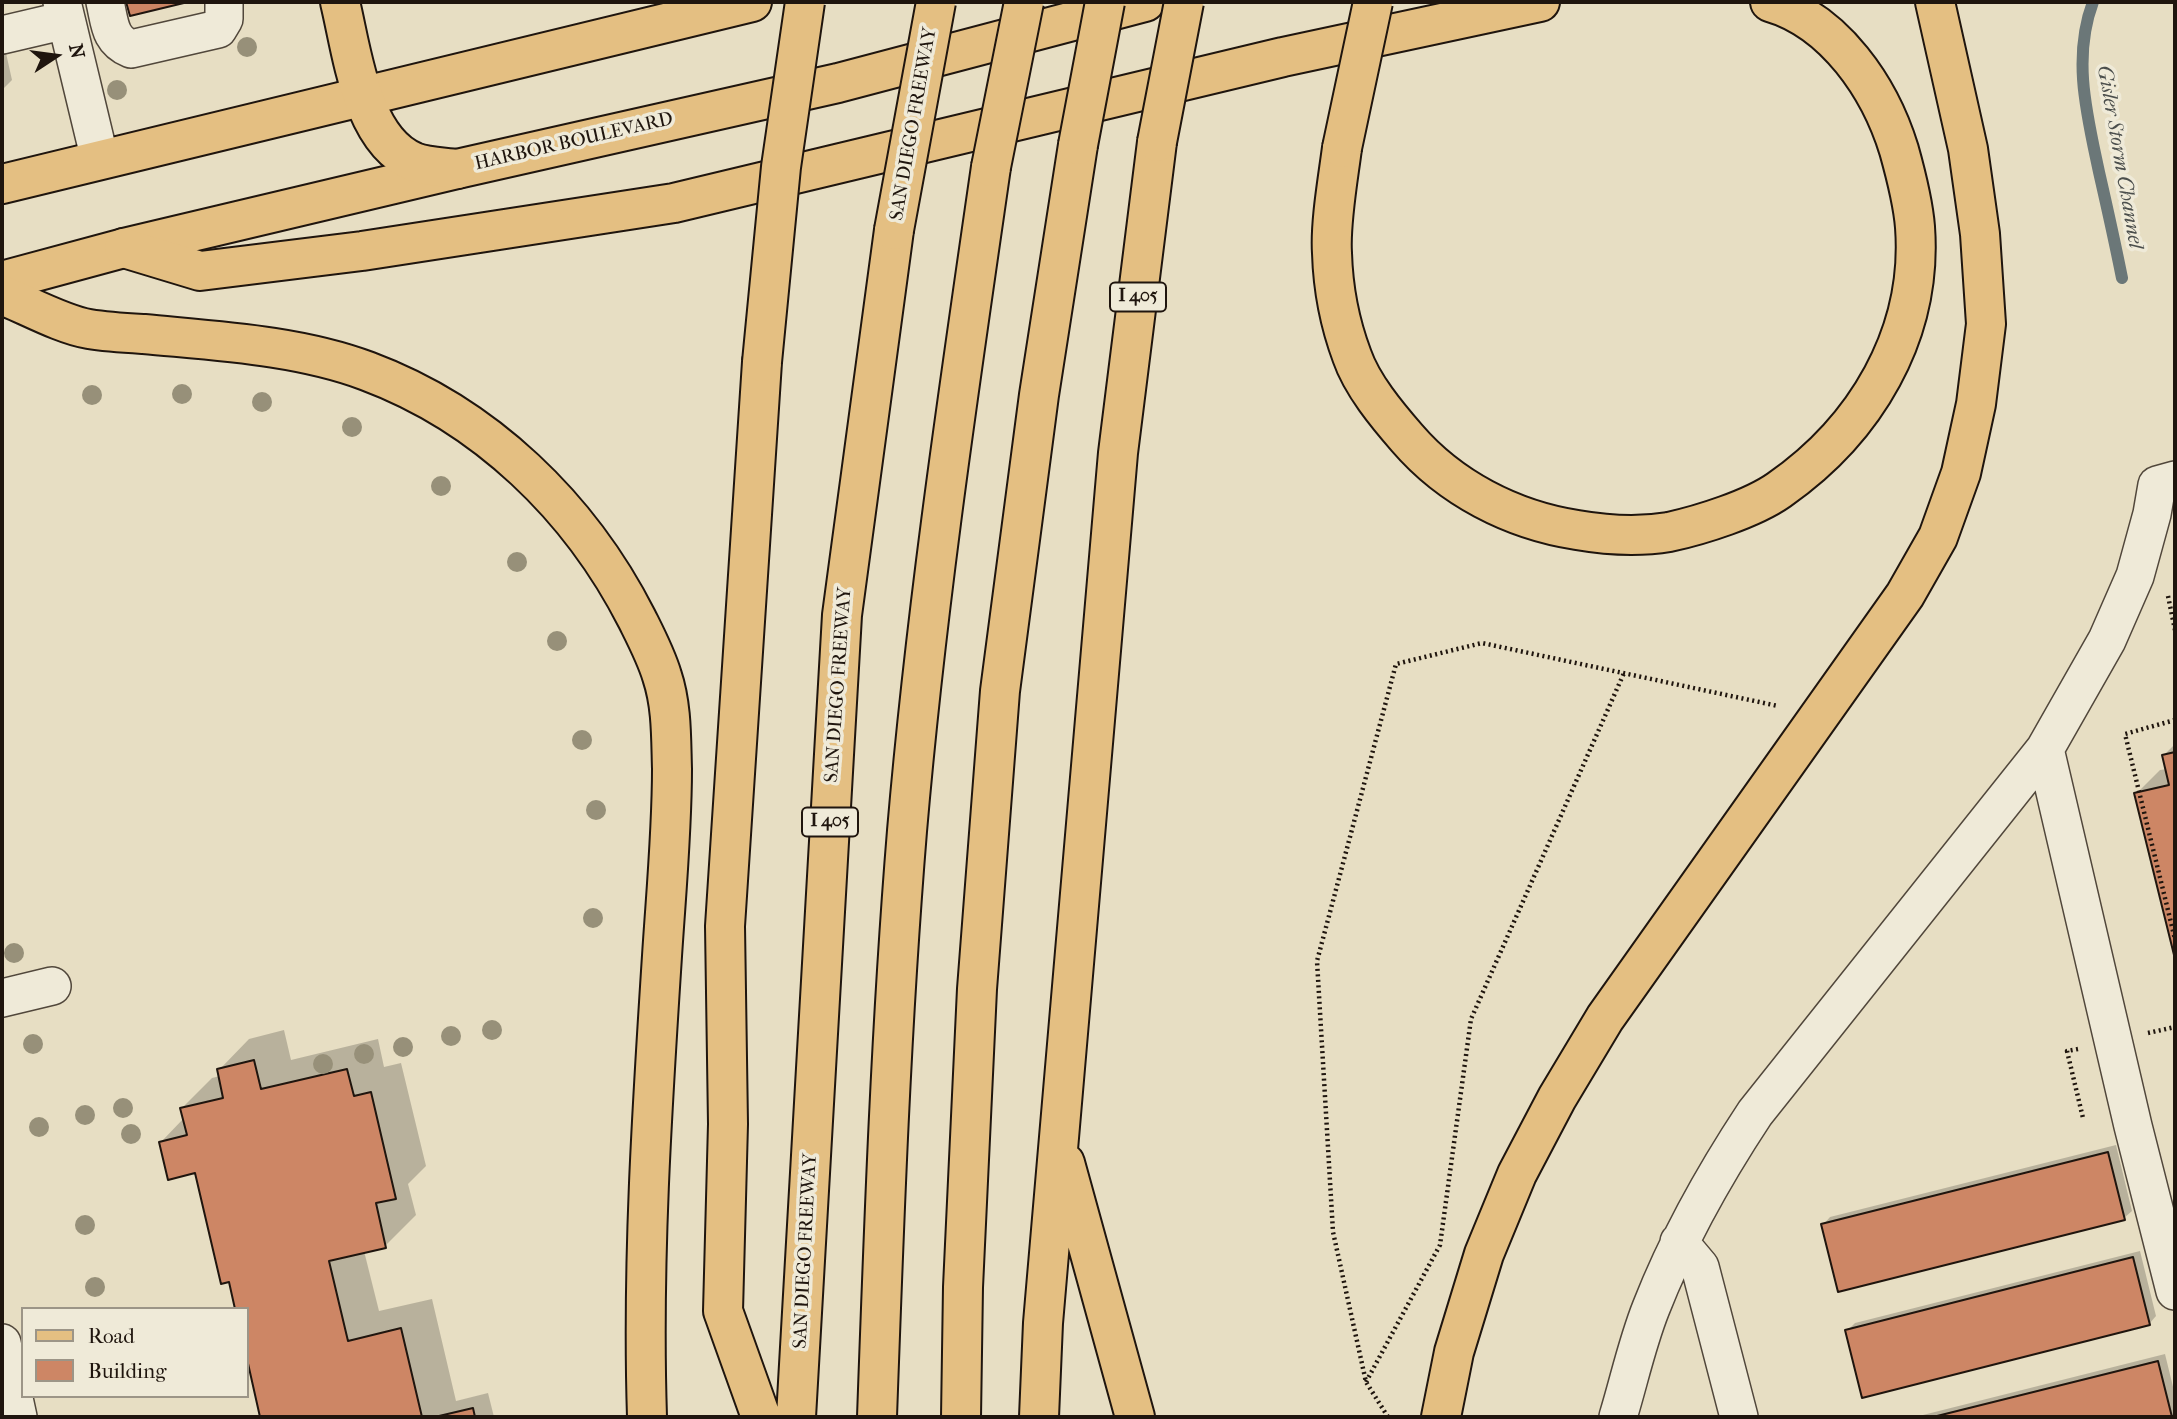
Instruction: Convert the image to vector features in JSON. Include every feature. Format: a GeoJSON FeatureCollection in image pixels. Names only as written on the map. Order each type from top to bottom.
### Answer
{"type":"FeatureCollection","features":[{"type":"Feature","properties":{"kind":"main road"},"geometry":{"type":"LineString","coordinates":[[341,2],[363,97],[370,116],[385,139],[413,162],[457,169]]}},
{"type":"Feature","properties":{"kind":"main road"},"geometry":{"type":"LineString","coordinates":[[2,184],[751,2]]}},
{"type":"Feature","properties":{"kind":"main road"},"geometry":{"type":"LineString","coordinates":[[761,1417],[723,1311],[729,1124],[725,926],[762,362],[781,167],[805,2]]}},
{"type":"Feature","properties":{"kind":"main road","name":"SAN DIEGO FREEWAY"},"geometry":{"type":"LineString","coordinates":[[796,1417],[842,615],[894,230],[936,2]]}},
{"type":"Feature","properties":{"kind":"main road"},"geometry":{"type":"LineString","coordinates":[[877,1417],[887,1122],[907,831],[937,538],[991,167],[1024,2]]}},
{"type":"Feature","properties":{"kind":"main road"},"geometry":{"type":"LineString","coordinates":[[961,1417],[963,1287],[977,989],[1000,691],[1039,395],[1078,145],[1105,2]]}},
{"type":"Feature","properties":{"kind":"main road","name":"HARBOR BOULEVARD"},"geometry":{"type":"LineString","coordinates":[[2,281],[124,248],[457,169],[838,83],[1145,2]]}},
{"type":"Feature","properties":{"kind":"main road","name":"I 405"},"geometry":{"type":"LineString","coordinates":[[1039,1417],[1042,1323],[1118,453],[1157,142],[1184,2]]}},
{"type":"Feature","properties":{"kind":"main road"},"geometry":{"type":"LineString","coordinates":[[1373,2],[1342,148],[1331,251],[1338,302],[1352,359],[1381,407],[1420,453],[1455,481],[1491,504],[1521,517],[1556,527],[1603,534],[1666,532],[1718,519],[1776,492],[1813,463],[1855,422],[1883,379],[1906,322],[1916,229],[1909,183],[1895,139],[1876,96],[1851,58],[1818,26],[1787,7],[1770,2]]}},
{"type":"Feature","properties":{"kind":"main road"},"geometry":{"type":"LineString","coordinates":[[124,248],[200,271],[362,251],[674,203],[1283,57],[1539,2]]}},
{"type":"Feature","properties":{"kind":"main road"},"geometry":{"type":"LineString","coordinates":[[1441,1417],[1454,1352],[1483,1254],[1517,1174],[1557,1098],[1605,1018],[1905,595],[1938,537],[1961,473],[1976,404],[1986,324],[1980,234],[1968,149],[1935,2]]}},
{"type":"Feature","properties":{"kind":"main road"},"geometry":{"type":"LineString","coordinates":[[2,295],[85,329],[236,344],[316,357],[366,371],[407,389],[448,410],[520,464],[593,544],[622,590],[663,677],[671,725],[672,805],[650,1141],[647,1417]]}},
{"type":"Feature","properties":{"kind":"main road"},"geometry":{"type":"LineString","coordinates":[[1059,1140],[1135,1417]]}},
{"type":"Feature","properties":{"kind":"street"},"geometry":{"type":"LineString","coordinates":[[105,2],[114,38],[120,45],[131,49],[218,29],[224,19],[223,2]]}},
{"type":"Feature","properties":{"kind":"street"},"geometry":{"type":"LineString","coordinates":[[10,23],[64,11],[100,160]]}},
{"type":"Feature","properties":{"kind":"street"},"geometry":{"type":"LineString","coordinates":[[1618,1417],[1650,1310],[1679,1242],[1714,1175],[1755,1113],[2045,749],[2113,627],[2135,576],[2158,485],[2175,480]]}},
{"type":"Feature","properties":{"kind":"street"},"geometry":{"type":"LineString","coordinates":[[2045,749],[2133,1126],[2175,1291]]}},
{"type":"Feature","properties":{"kind":"street"},"geometry":{"type":"LineString","coordinates":[[2,998],[52,986]]}},
{"type":"Feature","properties":{"kind":"street"},"geometry":{"type":"LineString","coordinates":[[1679,1242],[1700,1267],[1739,1417]]}},
{"type":"Feature","properties":{"kind":"street"},"geometry":{"type":"LineString","coordinates":[[2,1343],[10,1394]]}},
{"type":"Feature","properties":{"kind":"path"},"geometry":{"type":"LineString","coordinates":[[2167,594],[2175,630]]}},
{"type":"Feature","properties":{"kind":"path"},"geometry":{"type":"LineString","coordinates":[[1388,1417],[1366,1382],[1333,1232],[1317,961],[1396,664],[1482,643],[1820,715]]}},
{"type":"Feature","properties":{"kind":"path"},"geometry":{"type":"LineString","coordinates":[[1366,1382],[1440,1245],[1471,1019],[1624,673]]}},
{"type":"Feature","properties":{"kind":"path"},"geometry":{"type":"LineString","coordinates":[[2175,720],[2124,734],[2175,939]]}},
{"type":"Feature","properties":{"kind":"building"},"geometry":{"type":"Polygon","coordinates":[[[126,2],[188,2],[130,16],[126,2]]]}},
{"type":"Feature","properties":{"kind":"building"},"geometry":{"type":"Polygon","coordinates":[[[2175,752],[2175,959],[2134,793],[2169,785],[2162,755],[2175,752]]]}},
{"type":"Feature","properties":{"kind":"building"},"geometry":{"type":"Polygon","coordinates":[[[254,1060],[261,1089],[347,1069],[354,1096],[371,1092],[396,1199],[376,1203],[386,1248],[329,1261],[348,1341],[401,1328],[422,1417],[260,1417],[248,1363],[248,1307],[235,1307],[229,1282],[221,1284],[195,1173],[168,1180],[159,1142],[187,1135],[180,1108],[223,1098],[217,1069],[254,1060]]]}},
{"type":"Feature","properties":{"kind":"building"},"geometry":{"type":"Polygon","coordinates":[[[2108,1152],[2125,1220],[1838,1292],[1821,1224],[2108,1152]]]}},
{"type":"Feature","properties":{"kind":"building"},"geometry":{"type":"Polygon","coordinates":[[[2133,1257],[2150,1325],[1862,1398],[1845,1330],[2133,1257]]]}},
{"type":"Feature","properties":{"kind":"building"},"geometry":{"type":"Polygon","coordinates":[[[2158,1361],[2172,1417],[1933,1417],[2158,1361]]]}},
{"type":"Feature","properties":{"kind":"building"},"geometry":{"type":"Polygon","coordinates":[[[473,1408],[475,1417],[439,1417],[439,1416],[473,1408]]]}},
{"type":"Feature","properties":{"kind":"waterway","name":"Gisler Storm Channel"},"geometry":{"type":"LineString","coordinates":[[2093,2],[2083,44],[2086,108],[2122,278]]}}]}
